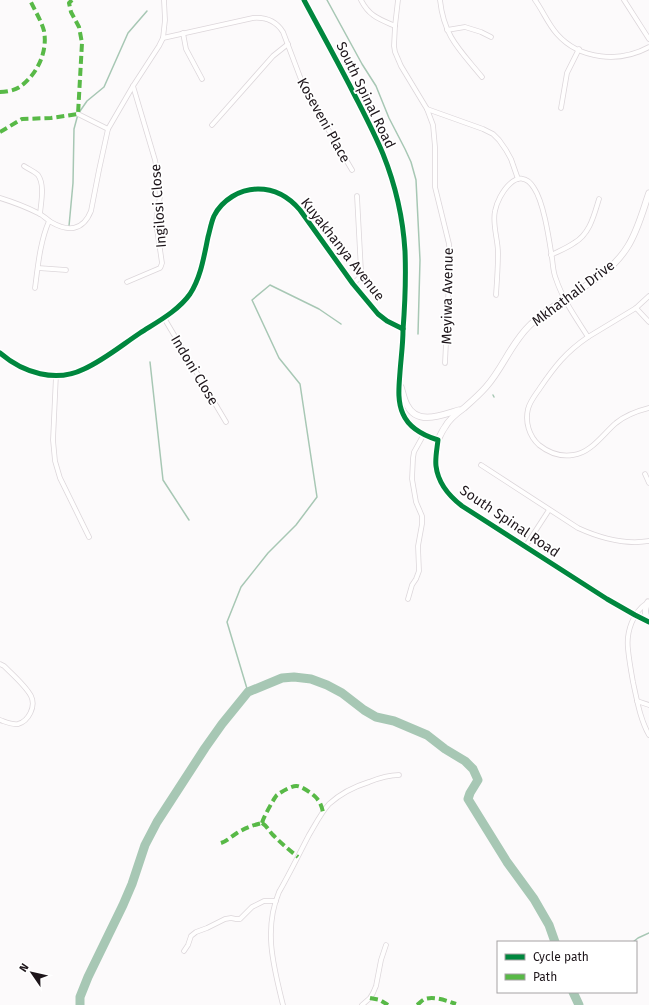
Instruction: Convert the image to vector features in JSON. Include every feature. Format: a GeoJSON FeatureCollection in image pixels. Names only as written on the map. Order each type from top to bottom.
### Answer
{"type":"FeatureCollection","features":[{"type":"Feature","properties":{"kind":"street"},"geometry":{"type":"LineString","coordinates":[[0,198],[40,214],[49,221],[61,227],[70,229],[78,227],[89,218],[108,128],[159,46],[165,20],[164,0]]}},
{"type":"Feature","properties":{"kind":"street","name":"South Spinal Road"},"geometry":{"type":"LineString","coordinates":[[304,0],[371,127],[383,154],[393,183],[404,234],[405,252],[400,383],[400,404],[403,415],[410,424],[428,437],[438,440],[436,465],[439,477],[445,489],[452,498],[462,506],[607,599],[649,622]]}},
{"type":"Feature","properties":{"kind":"street"},"geometry":{"type":"LineString","coordinates":[[361,0],[367,10],[374,16],[395,26]]}},
{"type":"Feature","properties":{"kind":"street","name":"Meyiwa Avenue"},"geometry":{"type":"LineString","coordinates":[[398,0],[394,46],[397,58],[427,109],[433,125],[436,194],[449,244],[450,259],[446,363]]}},
{"type":"Feature","properties":{"kind":"street"},"geometry":{"type":"LineString","coordinates":[[440,0],[443,19],[455,45],[482,77]]}},
{"type":"Feature","properties":{"kind":"street"},"geometry":{"type":"LineString","coordinates":[[535,0],[556,33],[566,42],[595,56],[606,57],[627,55],[637,53],[649,47]]}},
{"type":"Feature","properties":{"kind":"street"},"geometry":{"type":"LineString","coordinates":[[624,0],[649,39]]}},
{"type":"Feature","properties":{"kind":"street","name":"Koseveni Place"},"geometry":{"type":"LineString","coordinates":[[162,38],[260,18],[272,21],[281,28],[305,90],[352,170]]}},
{"type":"Feature","properties":{"kind":"street"},"geometry":{"type":"LineString","coordinates":[[447,30],[465,27],[491,37]]}},
{"type":"Feature","properties":{"kind":"street"},"geometry":{"type":"LineString","coordinates":[[183,33],[186,49],[202,79]]}},
{"type":"Feature","properties":{"kind":"street"},"geometry":{"type":"LineString","coordinates":[[212,126],[273,56],[288,44]]}},
{"type":"Feature","properties":{"kind":"street"},"geometry":{"type":"LineString","coordinates":[[561,108],[567,73],[579,49]]}},
{"type":"Feature","properties":{"kind":"street","name":"Ingilosi Close"},"geometry":{"type":"LineString","coordinates":[[127,282],[160,268],[162,262],[156,222],[160,196],[156,166],[133,86]]}},
{"type":"Feature","properties":{"kind":"street"},"geometry":{"type":"LineString","coordinates":[[427,109],[493,134],[506,150],[518,179]]}},
{"type":"Feature","properties":{"kind":"street"},"geometry":{"type":"LineString","coordinates":[[78,114],[108,128]]}},
{"type":"Feature","properties":{"kind":"street"},"geometry":{"type":"LineString","coordinates":[[24,166],[36,173],[39,177],[42,190],[40,214]]}},
{"type":"Feature","properties":{"kind":"street"},"geometry":{"type":"LineString","coordinates":[[496,295],[498,254],[494,218],[495,210],[502,193],[512,181],[518,179],[527,180],[535,188],[543,213],[555,277],[564,298],[588,337]]}},
{"type":"Feature","properties":{"kind":"street","name":"Kuyakhanya Avenue"},"geometry":{"type":"LineString","coordinates":[[0,353],[18,366],[27,370],[39,374],[56,376],[74,373],[98,362],[164,318],[182,304],[190,295],[201,272],[210,229],[219,208],[234,195],[243,191],[255,189],[277,192],[293,202],[353,284],[378,314],[387,321],[403,329]]}},
{"type":"Feature","properties":{"kind":"street","name":"Mkhathali Drive"},"geometry":{"type":"LineString","coordinates":[[438,440],[445,426],[452,418],[477,397],[487,386],[497,373],[513,346],[530,325],[564,298],[600,277],[620,258],[629,246],[636,231],[649,193]]}},
{"type":"Feature","properties":{"kind":"street"},"geometry":{"type":"LineString","coordinates":[[353,284],[359,278],[361,271],[357,196]]}},
{"type":"Feature","properties":{"kind":"street"},"geometry":{"type":"LineString","coordinates":[[551,255],[574,244],[581,238],[591,223],[599,199]]}},
{"type":"Feature","properties":{"kind":"street"},"geometry":{"type":"LineString","coordinates":[[35,288],[45,232],[49,221]]}},
{"type":"Feature","properties":{"kind":"street"},"geometry":{"type":"LineString","coordinates":[[38,268],[66,270]]}},
{"type":"Feature","properties":{"kind":"street"},"geometry":{"type":"LineString","coordinates":[[649,296],[636,308],[588,337],[569,351],[559,361],[534,397],[528,408],[527,418],[531,435],[544,449],[554,454],[574,456],[591,447],[617,422],[636,412],[649,408]]}},
{"type":"Feature","properties":{"kind":"street"},"geometry":{"type":"LineString","coordinates":[[636,308],[649,322]]}},
{"type":"Feature","properties":{"kind":"street","name":"Indoni Close"},"geometry":{"type":"LineString","coordinates":[[164,318],[226,422]]}},
{"type":"Feature","properties":{"kind":"street"},"geometry":{"type":"LineString","coordinates":[[56,376],[53,440],[54,461],[60,478],[89,538]]}},
{"type":"Feature","properties":{"kind":"street"},"geometry":{"type":"LineString","coordinates":[[400,383],[407,406],[419,417],[432,418],[462,409]]}},
{"type":"Feature","properties":{"kind":"street"},"geometry":{"type":"LineString","coordinates":[[408,599],[412,585],[419,571],[418,546],[422,519],[416,502],[412,479],[413,458],[414,452],[424,434]]}},
{"type":"Feature","properties":{"kind":"street"},"geometry":{"type":"LineString","coordinates":[[481,465],[549,510],[578,528],[591,534],[604,538],[629,542],[649,541]]}},
{"type":"Feature","properties":{"kind":"street"},"geometry":{"type":"LineString","coordinates":[[645,474],[649,483]]}},
{"type":"Feature","properties":{"kind":"street"},"geometry":{"type":"LineString","coordinates":[[525,547],[549,510]]}},
{"type":"Feature","properties":{"kind":"street"},"geometry":{"type":"LineString","coordinates":[[648,602],[635,615],[628,635],[627,647],[637,702],[642,721],[649,735]]}},
{"type":"Feature","properties":{"kind":"street"},"geometry":{"type":"LineString","coordinates":[[648,602],[645,613],[649,622]]}},
{"type":"Feature","properties":{"kind":"street"},"geometry":{"type":"LineString","coordinates":[[0,664],[4,666],[23,686],[31,697],[33,704],[31,713],[26,719],[18,724],[11,724],[0,720]]}},
{"type":"Feature","properties":{"kind":"street"},"geometry":{"type":"LineString","coordinates":[[637,702],[649,705]]}},
{"type":"Feature","properties":{"kind":"street"},"geometry":{"type":"LineString","coordinates":[[283,1005],[272,961],[271,924],[276,901],[308,837],[328,805],[346,792],[364,783],[389,776],[399,775]]}},
{"type":"Feature","properties":{"kind":"street"},"geometry":{"type":"LineString","coordinates":[[184,951],[191,936],[196,932],[208,928],[225,919],[240,919],[252,908],[264,901],[276,901]]}},
{"type":"Feature","properties":{"kind":"street"},"geometry":{"type":"LineString","coordinates":[[362,1005],[370,998],[376,986],[386,945]]}},
{"type":"Feature","properties":{"kind":"waterway"},"geometry":{"type":"LineString","coordinates":[[327,0],[362,64],[376,86],[389,118],[411,162],[416,180],[420,260],[418,334]]}},
{"type":"Feature","properties":{"kind":"waterway"},"geometry":{"type":"LineString","coordinates":[[69,226],[73,183],[74,129],[78,114],[87,101],[104,87],[128,33],[147,11]]}},
{"type":"Feature","properties":{"kind":"waterway"},"geometry":{"type":"LineString","coordinates":[[248,692],[227,622],[241,587],[268,553],[296,525],[317,497],[300,384],[279,358],[252,300],[270,285],[319,309],[341,324]]}},
{"type":"Feature","properties":{"kind":"waterway"},"geometry":{"type":"LineString","coordinates":[[150,362],[163,480],[189,520]]}},
{"type":"Feature","properties":{"kind":"waterway"},"geometry":{"type":"LineString","coordinates":[[80,1005],[80,997],[88,977],[123,905],[132,884],[145,845],[157,822],[205,748],[248,692],[282,678],[294,677],[311,679],[327,685],[342,693],[364,710],[376,717],[394,721],[427,735],[445,749],[465,761],[473,769],[478,780],[468,799],[507,862],[534,899],[549,925],[555,941]]}},
{"type":"Feature","properties":{"kind":"waterway"},"geometry":{"type":"LineString","coordinates":[[634,941],[649,933]]}},
{"type":"Feature","properties":{"kind":"waterway"},"geometry":{"type":"LineString","coordinates":[[573,993],[579,1005]]}},
{"type":"Feature","properties":{"kind":"marked path"},"geometry":{"type":"LineString","coordinates":[[0,92],[17,89],[27,81],[36,69],[43,54],[45,39],[44,31],[30,0]]}},
{"type":"Feature","properties":{"kind":"marked path"},"geometry":{"type":"LineString","coordinates":[[0,132],[22,119],[51,118],[78,114],[82,43],[79,27],[71,12],[69,3],[72,0]]}},
{"type":"Feature","properties":{"kind":"marked path"},"geometry":{"type":"LineString","coordinates":[[262,823],[277,795],[295,786],[299,786],[315,796],[320,803],[323,812]]}},
{"type":"Feature","properties":{"kind":"marked path"},"geometry":{"type":"LineString","coordinates":[[262,823],[279,841],[298,857]]}},
{"type":"Feature","properties":{"kind":"marked path"},"geometry":{"type":"LineString","coordinates":[[221,843],[243,830],[262,823]]}},
{"type":"Feature","properties":{"kind":"marked path"},"geometry":{"type":"LineString","coordinates":[[370,998],[380,1000],[388,1005]]}},
{"type":"Feature","properties":{"kind":"marked path"},"geometry":{"type":"LineString","coordinates":[[417,1005],[424,999],[429,998],[441,999],[456,1004]]}},
{"type":"Feature","properties":{"kind":"cycle path"},"geometry":{"type":"LineString","coordinates":[[304,0],[375,136],[387,165],[398,201],[405,251],[404,310],[399,383],[400,404],[403,414],[409,423],[418,431],[438,440],[436,460],[437,472],[445,489],[457,502],[607,599],[649,622]]}},
{"type":"Feature","properties":{"kind":"cycle path"},"geometry":{"type":"LineString","coordinates":[[0,353],[9,360],[29,371],[51,375],[73,373],[106,357],[180,306],[194,287],[199,274],[211,224],[217,210],[232,196],[245,191],[258,189],[276,192],[296,205],[353,284],[378,314],[387,321],[403,329]]}}]}
